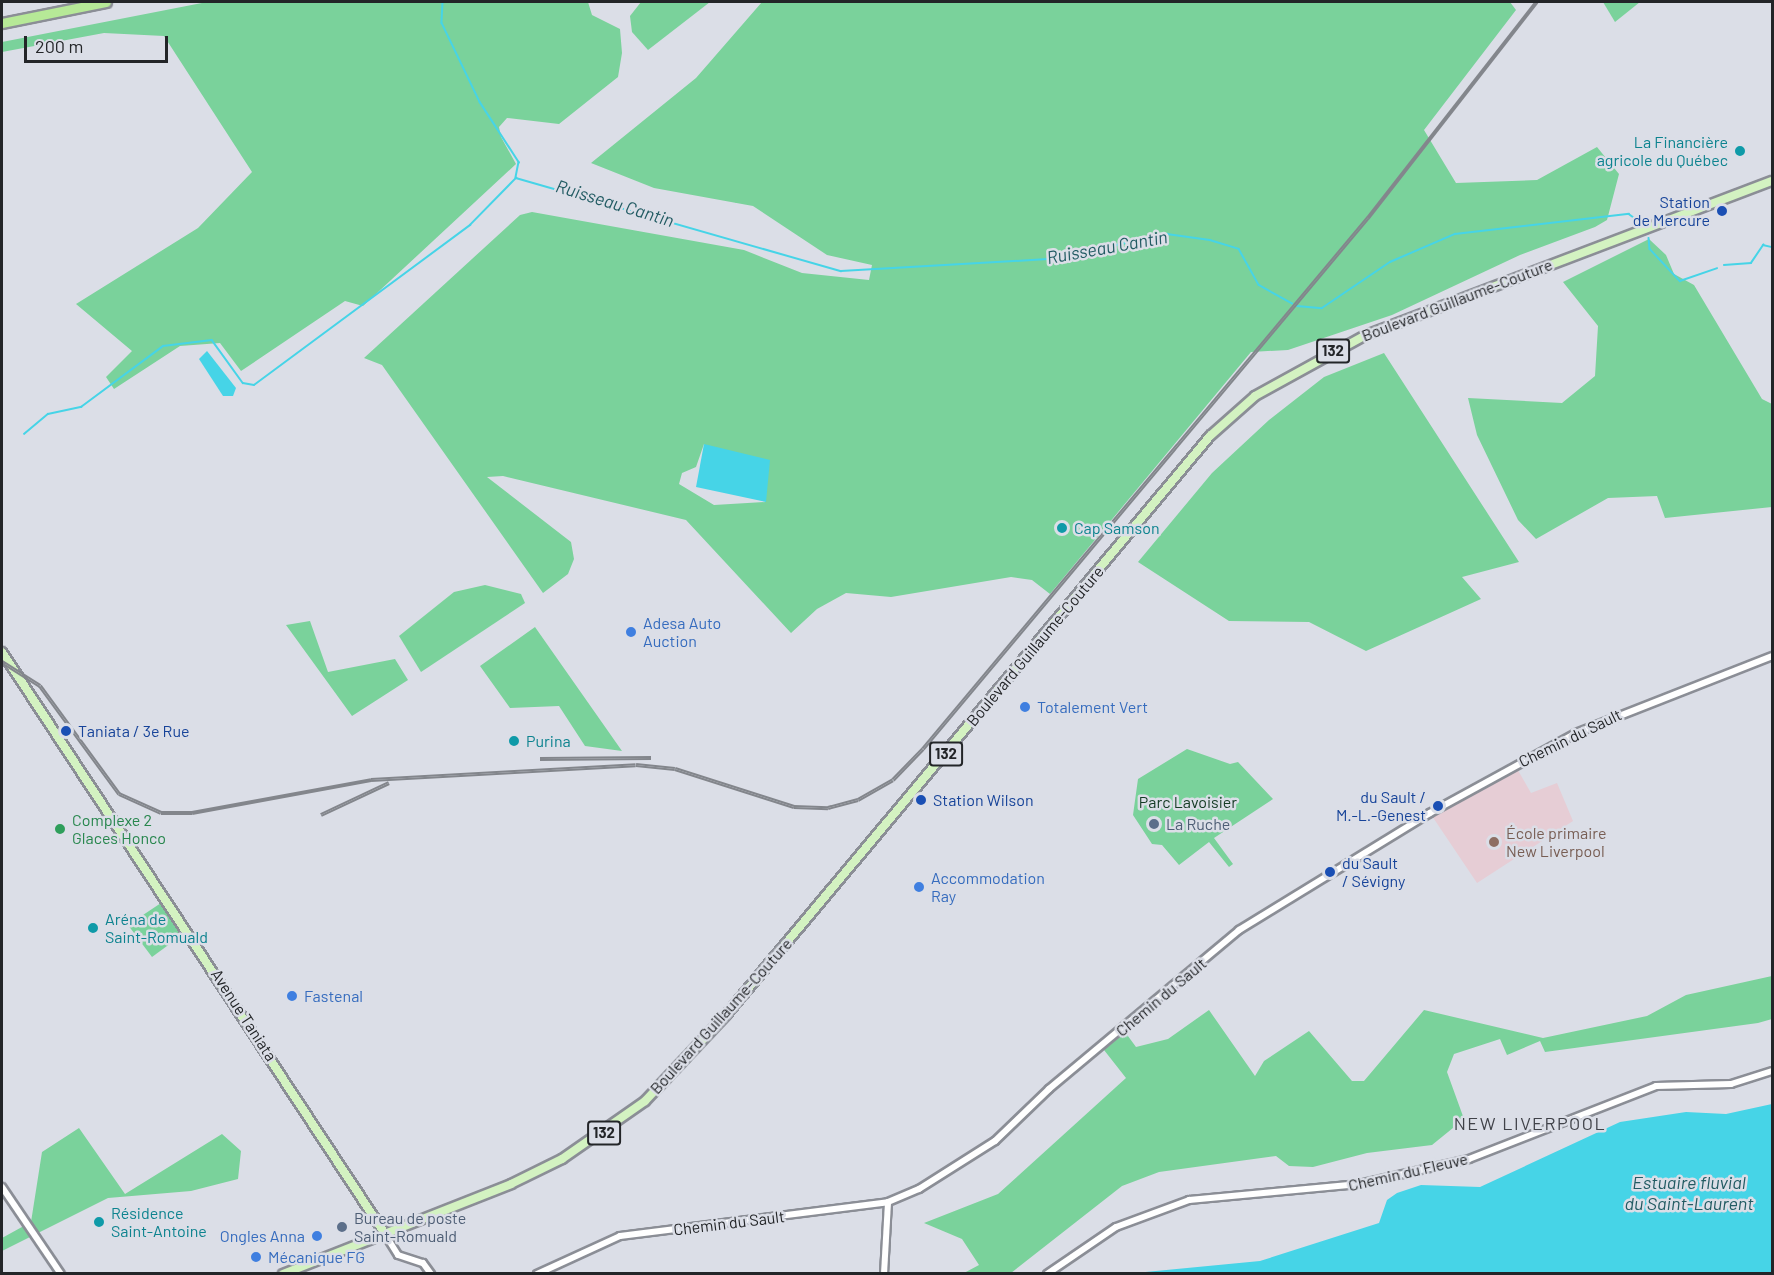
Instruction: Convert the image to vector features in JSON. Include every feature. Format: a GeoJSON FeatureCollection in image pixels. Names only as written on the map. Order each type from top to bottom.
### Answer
{"type":"FeatureCollection","features":[{"type":"Feature","properties":{"kind":"highway"},"geometry":{"type":"LineString","coordinates":[[2,22],[106,2]]}},
{"type":"Feature","properties":{"kind":"main road","name":"Boulevard Guillaume-Couture"},"geometry":{"type":"LineString","coordinates":[[283,1274],[562,1159],[645,1101],[726,1015],[1210,436],[1255,396],[1366,335],[1773,182]]}},
{"type":"Feature","properties":{"kind":"main road","name":"Avenue Taniata"},"geometry":{"type":"LineString","coordinates":[[2,652],[383,1231]]}},
{"type":"Feature","properties":{"kind":"street","name":"Chemin du Sault"},"geometry":{"type":"LineString","coordinates":[[537,1274],[620,1236],[888,1202],[959,1167],[995,1141],[1049,1089],[1239,930],[1326,876],[1576,733],[1773,656]]}},
{"type":"Feature","properties":{"kind":"street","name":"Chemin du Fleuve"},"geometry":{"type":"LineString","coordinates":[[1047,1274],[1116,1227],[1189,1200],[1359,1184],[1469,1159],[1656,1086],[1731,1084],[1773,1071]]}},
{"type":"Feature","properties":{"kind":"street"},"geometry":{"type":"LineString","coordinates":[[2,1187],[61,1274]]}},
{"type":"Feature","properties":{"kind":"street"},"geometry":{"type":"LineString","coordinates":[[884,1274],[888,1202]]}},
{"type":"Feature","properties":{"kind":"street"},"geometry":{"type":"LineString","coordinates":[[383,1231],[398,1255],[423,1263],[431,1274]]}},
{"type":"Feature","properties":{"kind":"shaded area","name":"École primaire New Liverpool"},"geometry":{"type":"Polygon","coordinates":[[[1515,765],[1531,793],[1557,783],[1573,821],[1477,883],[1430,813],[1515,765]]]}},
{"type":"Feature","properties":{"kind":"green space"},"geometry":{"type":"Polygon","coordinates":[[[207,2],[588,2],[592,15],[620,29],[622,53],[618,77],[559,124],[507,118],[499,127],[501,137],[516,164],[363,306],[345,301],[241,371],[220,343],[180,346],[114,389],[106,377],[132,351],[76,304],[198,228],[252,172],[164,36],[104,33],[2,52],[2,42],[207,2]]]}},
{"type":"Feature","properties":{"kind":"green space"},"geometry":{"type":"Polygon","coordinates":[[[641,2],[710,2],[648,50],[632,32],[630,16],[641,2]]]}},
{"type":"Feature","properties":{"kind":"green space"},"geometry":{"type":"Polygon","coordinates":[[[762,2],[1510,2],[1516,10],[1424,130],[1456,183],[1537,180],[1597,147],[1619,174],[1607,220],[1595,227],[1520,255],[1392,315],[1288,350],[1251,352],[1050,594],[1032,580],[1011,577],[891,597],[846,593],[817,609],[791,633],[686,520],[503,476],[487,477],[571,542],[574,559],[568,574],[543,593],[382,365],[364,358],[520,215],[532,212],[744,250],[802,273],[869,280],[872,265],[827,255],[753,206],[654,188],[591,163],[696,78],[762,2]],[[704,444],[696,467],[682,473],[679,484],[714,505],[766,502],[704,444]]]}},
{"type":"Feature","properties":{"kind":"green space"},"geometry":{"type":"Polygon","coordinates":[[[1603,2],[1640,2],[1615,22],[1603,2]]]}},
{"type":"Feature","properties":{"kind":"green space"},"geometry":{"type":"Polygon","coordinates":[[[1649,239],[1666,255],[1674,274],[1694,285],[1762,399],[1772,404],[1772,507],[1665,518],[1657,496],[1608,498],[1536,539],[1518,520],[1477,435],[1468,398],[1562,403],[1595,376],[1598,326],[1563,282],[1649,239]]]}},
{"type":"Feature","properties":{"kind":"green space"},"geometry":{"type":"Polygon","coordinates":[[[1384,353],[1519,562],[1462,577],[1481,599],[1366,651],[1309,622],[1229,621],[1138,562],[1212,473],[1269,420],[1324,377],[1384,353]]]}},
{"type":"Feature","properties":{"kind":"green space"},"geometry":{"type":"Polygon","coordinates":[[[485,585],[521,594],[525,603],[421,672],[399,636],[454,592],[485,585]]]}},
{"type":"Feature","properties":{"kind":"green space"},"geometry":{"type":"Polygon","coordinates":[[[310,621],[328,672],[395,659],[408,680],[352,716],[286,625],[310,621]]]}},
{"type":"Feature","properties":{"kind":"green space"},"geometry":{"type":"Polygon","coordinates":[[[535,627],[622,751],[585,746],[559,706],[510,708],[480,666],[535,627]]]}},
{"type":"Feature","properties":{"kind":"green space","name":"Parc Lavoisier"},"geometry":{"type":"Polygon","coordinates":[[[1187,749],[1230,764],[1238,762],[1273,799],[1214,838],[1233,864],[1229,867],[1209,842],[1179,865],[1162,845],[1152,844],[1133,815],[1138,779],[1187,749]]]}},
{"type":"Feature","properties":{"kind":"green space"},"geometry":{"type":"Polygon","coordinates":[[[161,903],[182,935],[152,957],[128,925],[161,903]]]}},
{"type":"Feature","properties":{"kind":"green space"},"geometry":{"type":"Polygon","coordinates":[[[1772,976],[1772,1019],[1758,1023],[1545,1052],[1540,1041],[1507,1055],[1500,1039],[1454,1054],[1447,1072],[1464,1119],[1432,1145],[1367,1153],[1313,1167],[1289,1166],[1276,1156],[1159,1172],[1122,1186],[1011,1273],[964,1273],[979,1265],[962,1239],[924,1223],[998,1194],[1126,1078],[1104,1050],[1125,1032],[1136,1047],[1168,1039],[1209,1010],[1255,1076],[1264,1061],[1309,1031],[1352,1081],[1364,1081],[1424,1010],[1543,1038],[1647,1016],[1686,995],[1772,976]]]}},
{"type":"Feature","properties":{"kind":"green space"},"geometry":{"type":"Polygon","coordinates":[[[79,1128],[125,1194],[222,1134],[241,1151],[238,1179],[191,1191],[108,1198],[2,1251],[2,1238],[31,1222],[42,1152],[79,1128]]]}},
{"type":"Feature","properties":{"kind":"water"},"geometry":{"type":"Polygon","coordinates":[[[207,351],[236,388],[233,396],[223,396],[199,359],[207,351]]]}},
{"type":"Feature","properties":{"kind":"water"},"geometry":{"type":"Polygon","coordinates":[[[704,444],[770,460],[766,502],[696,487],[704,444]]]}},
{"type":"Feature","properties":{"kind":"water","name":"Estuaire fluvial du Saint-Laurent"},"geometry":{"type":"Polygon","coordinates":[[[1772,1104],[1772,1273],[1135,1273],[1260,1261],[1379,1223],[1387,1200],[1397,1193],[1421,1185],[1480,1187],[1620,1122],[1686,1112],[1726,1114],[1772,1104]]]}},
{"type":"Feature","properties":{"kind":"waterway"},"geometry":{"type":"LineString","coordinates":[[443,2],[442,23],[480,102],[519,162],[516,178]]}},
{"type":"Feature","properties":{"kind":"waterway","name":"Ruisseau Cantin"},"geometry":{"type":"LineString","coordinates":[[24,434],[48,414],[81,407],[163,346],[212,340],[243,383],[254,385],[470,225],[516,178],[841,271],[1052,259],[1167,234],[1210,240],[1239,249],[1259,285],[1292,303]]}},
{"type":"Feature","properties":{"kind":"waterway","name":"Ruisseau Cantin"},"geometry":{"type":"LineString","coordinates":[[1297,306],[1322,308],[1390,262],[1455,234],[1629,214],[1644,225]]}},
{"type":"Feature","properties":{"kind":"waterway","name":"Ruisseau Cantin"},"geometry":{"type":"LineString","coordinates":[[1649,238],[1650,249],[1680,281],[1717,268]]}},
{"type":"Feature","properties":{"kind":"waterway","name":"Ruisseau Cantin"},"geometry":{"type":"LineString","coordinates":[[1724,265],[1751,263],[1763,245],[1772,247]]}},
{"type":"Feature","properties":{"kind":"railway"},"geometry":{"type":"LineString","coordinates":[[2,662],[40,686],[119,794],[161,813],[192,813],[371,780],[636,765],[675,769],[794,807],[828,808],[858,800],[893,780],[923,749],[1368,218],[1537,2]]}},
{"type":"Feature","properties":{"kind":"railway"},"geometry":{"type":"LineString","coordinates":[[540,759],[651,758]]}},
{"type":"Feature","properties":{"kind":"railway"},"geometry":{"type":"LineString","coordinates":[[321,815],[389,783]]}},
{"type":"Feature","properties":{"kind":"place","name":"La Financière agricole du Québec"},"geometry":{"type":"Point","coordinates":[1740,151]}},
{"type":"Feature","properties":{"kind":"place","name":"Station de Mercure"},"geometry":{"type":"Point","coordinates":[1722,211]}},
{"type":"Feature","properties":{"kind":"place","name":"Cap Samson"},"geometry":{"type":"Point","coordinates":[1062,528]}},
{"type":"Feature","properties":{"kind":"place","name":"Adesa Auto Auction"},"geometry":{"type":"Point","coordinates":[631,632]}},
{"type":"Feature","properties":{"kind":"place","name":"Totalement Vert"},"geometry":{"type":"Point","coordinates":[1025,707]}},
{"type":"Feature","properties":{"kind":"place","name":"Taniata / 3e Rue"},"geometry":{"type":"Point","coordinates":[66,731]}},
{"type":"Feature","properties":{"kind":"place","name":"Purina"},"geometry":{"type":"Point","coordinates":[514,741]}},
{"type":"Feature","properties":{"kind":"place","name":"Station Wilson"},"geometry":{"type":"Point","coordinates":[921,800]}},
{"type":"Feature","properties":{"kind":"place","name":"du Sault / M.-L.-Genest"},"geometry":{"type":"Point","coordinates":[1438,806]}},
{"type":"Feature","properties":{"kind":"place","name":"La Ruche"},"geometry":{"type":"Point","coordinates":[1154,824]}},
{"type":"Feature","properties":{"kind":"place","name":"Complexe 2 Glaces Honco"},"geometry":{"type":"Point","coordinates":[60,829]}},
{"type":"Feature","properties":{"kind":"place","name":"École primaire New Liverpool"},"geometry":{"type":"Point","coordinates":[1494,842]}},
{"type":"Feature","properties":{"kind":"place","name":"du Sault / Sévigny"},"geometry":{"type":"Point","coordinates":[1330,872]}},
{"type":"Feature","properties":{"kind":"place","name":"Accommodation Ray"},"geometry":{"type":"Point","coordinates":[919,887]}},
{"type":"Feature","properties":{"kind":"place","name":"Aréna de Saint-Romuald"},"geometry":{"type":"Point","coordinates":[93,928]}},
{"type":"Feature","properties":{"kind":"place","name":"Fastenal"},"geometry":{"type":"Point","coordinates":[292,996]}},
{"type":"Feature","properties":{"kind":"place","name":"Résidence Saint-Antoine"},"geometry":{"type":"Point","coordinates":[99,1222]}},
{"type":"Feature","properties":{"kind":"place","name":"Bureau de poste Saint-Romuald"},"geometry":{"type":"Point","coordinates":[342,1227]}},
{"type":"Feature","properties":{"kind":"place","name":"Ongles Anna"},"geometry":{"type":"Point","coordinates":[317,1236]}},
{"type":"Feature","properties":{"kind":"place","name":"Mécanique FG"},"geometry":{"type":"Point","coordinates":[256,1257]}},
{"type":"Feature","properties":{"kind":"district","name":"NEW LIVERPOOL"},"geometry":{"type":"Point","coordinates":[1530,1123]}}]}
